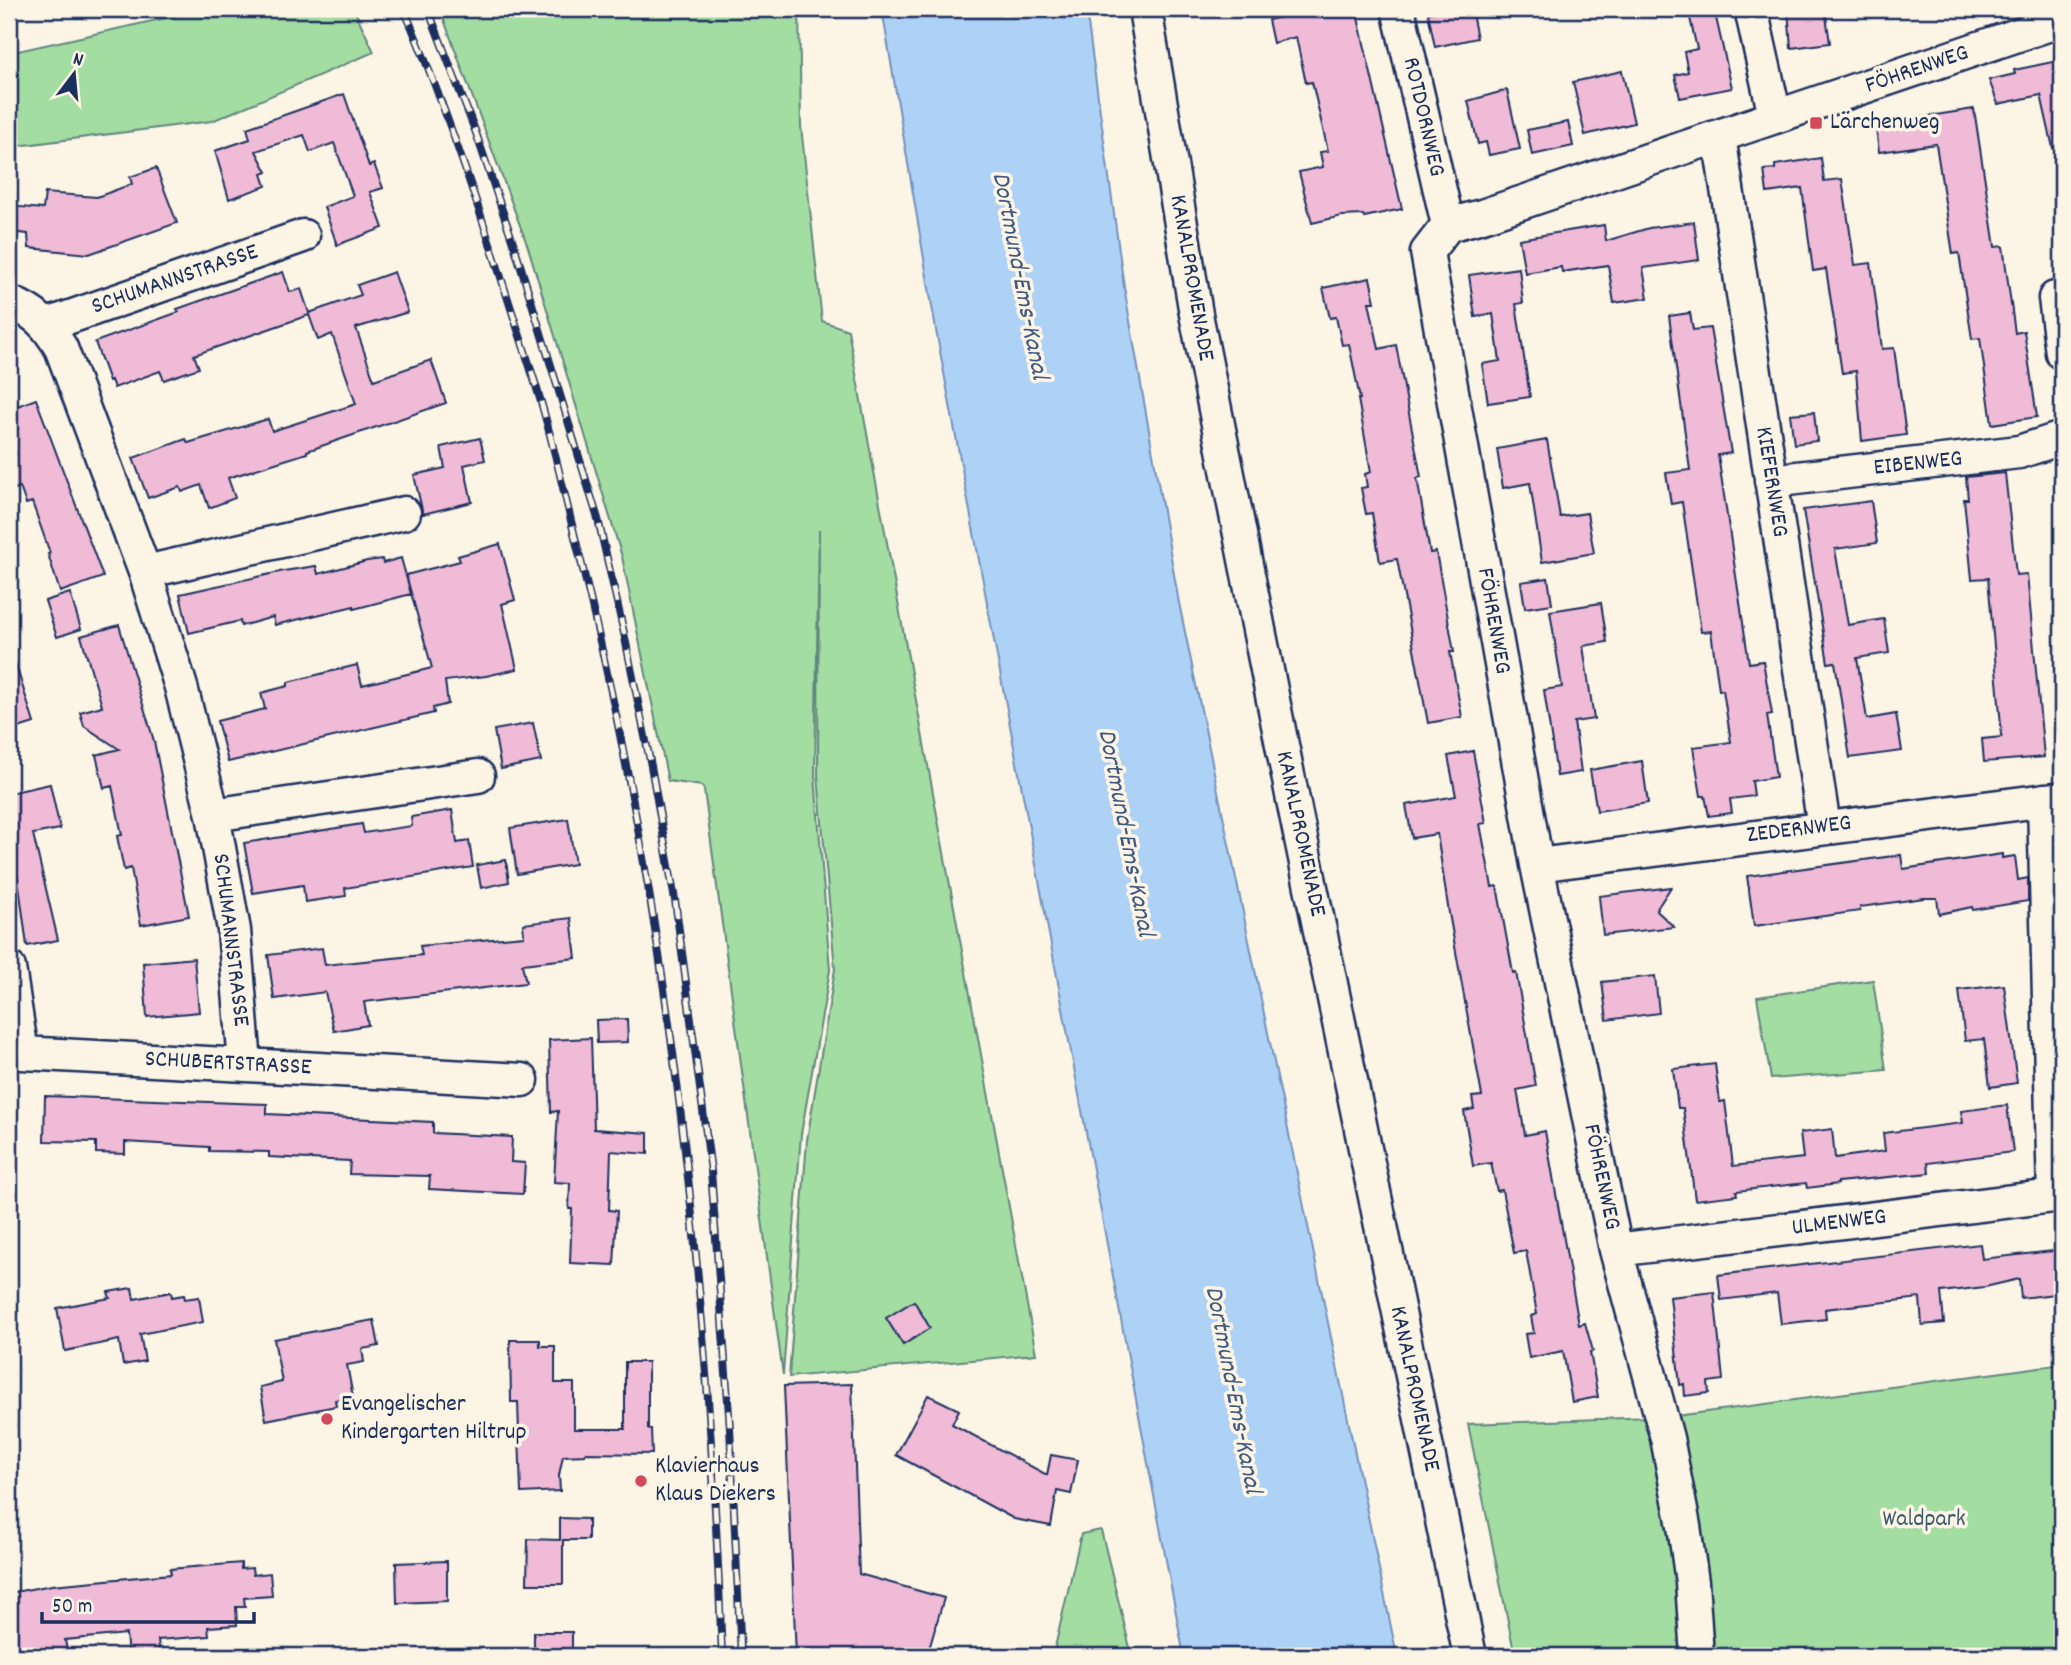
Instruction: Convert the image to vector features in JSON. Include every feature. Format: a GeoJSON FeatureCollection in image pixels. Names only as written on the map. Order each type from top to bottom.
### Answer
{"type":"FeatureCollection","features":[{"type":"Feature","properties":{"kind":"street","name":"KANALPROMENADE"},"geometry":{"type":"LineString","coordinates":[[1145,9],[1196,314],[1291,791],[1470,1656]]}},
{"type":"Feature","properties":{"kind":"street","name":"ROTDORNWEG"},"geometry":{"type":"LineString","coordinates":[[1398,9],[1448,225]]}},
{"type":"Feature","properties":{"kind":"street"},"geometry":{"type":"LineString","coordinates":[[1751,9],[1776,116]]}},
{"type":"Feature","properties":{"kind":"street","name":"FÖHRENWEG"},"geometry":{"type":"LineString","coordinates":[[1697,1656],[1687,1549],[1667,1438],[1616,1251],[1537,865],[1427,252],[1448,225],[1482,216],[2062,20]]}},
{"type":"Feature","properties":{"kind":"street","name":"KIEFERNWEG"},"geometry":{"type":"LineString","coordinates":[[1719,136],[1824,827]]}},
{"type":"Feature","properties":{"kind":"street","name":"SCHUMANNSTRASSE"},"geometry":{"type":"LineString","coordinates":[[47,325],[303,236]]}},
{"type":"Feature","properties":{"kind":"street"},"geometry":{"type":"LineString","coordinates":[[2062,297],[2055,298],[2062,353]]}},
{"type":"Feature","properties":{"kind":"street","name":"SCHUMANNSTRASSE"},"geometry":{"type":"LineString","coordinates":[[9,302],[28,309],[47,325],[61,348],[145,572],[181,687],[213,815],[234,930],[245,1065]]}},
{"type":"Feature","properties":{"kind":"street","name":"EIBENWEG"},"geometry":{"type":"LineString","coordinates":[[1771,481],[2019,453],[2062,438]]}},
{"type":"Feature","properties":{"kind":"street"},"geometry":{"type":"LineString","coordinates":[[145,572],[404,513]]}},
{"type":"Feature","properties":{"kind":"street"},"geometry":{"type":"LineString","coordinates":[[213,815],[478,776]]}},
{"type":"Feature","properties":{"kind":"street"},"geometry":{"type":"LineString","coordinates":[[2053,799],[2058,1196]]}},
{"type":"Feature","properties":{"kind":"street","name":"ZEDERNWEG"},"geometry":{"type":"LineString","coordinates":[[1537,865],[2053,799]]}},
{"type":"Feature","properties":{"kind":"street","name":"SCHUBERTSTRASSE"},"geometry":{"type":"LineString","coordinates":[[9,968],[22,1053],[522,1080]]}},
{"type":"Feature","properties":{"kind":"street","name":"ULMENWEG"},"geometry":{"type":"LineString","coordinates":[[1616,1251],[2058,1196]]}},
{"type":"Feature","properties":{"kind":"green space"},"geometry":{"type":"Polygon","coordinates":[[[206,9],[354,9],[374,52],[212,121],[9,147],[9,53],[206,9]]]}},
{"type":"Feature","properties":{"kind":"green space"},"geometry":{"type":"Polygon","coordinates":[[[440,9],[799,9],[801,126],[822,321],[848,330],[1036,1354],[789,1377],[807,1140],[835,969],[818,777],[819,530],[815,776],[830,970],[801,1134],[783,1375],[704,790],[702,786],[668,781],[622,557],[528,247],[440,9]]]}},
{"type":"Feature","properties":{"kind":"green space"},"geometry":{"type":"Polygon","coordinates":[[[1873,980],[1886,1070],[1771,1079],[1757,997],[1873,980]]]}},
{"type":"Feature","properties":{"kind":"green space","name":"Waldpark"},"geometry":{"type":"Polygon","coordinates":[[[2062,1364],[2062,1656],[1515,1656],[1468,1424],[1676,1416],[2062,1364]]]}},
{"type":"Feature","properties":{"kind":"green space"},"geometry":{"type":"Polygon","coordinates":[[[1101,1530],[1132,1656],[1053,1656],[1081,1534],[1101,1530]]]}},
{"type":"Feature","properties":{"kind":"water","name":"Dortmund-Ems-Kanal"},"geometry":{"type":"Polygon","coordinates":[[[882,9],[1086,9],[1124,287],[1179,603],[1397,1656],[1184,1656],[936,330],[882,9]]]}},
{"type":"Feature","properties":{"kind":"building"},"geometry":{"type":"Polygon","coordinates":[[[1316,9],[1356,9],[1402,209],[1364,217],[1342,216],[1312,223],[1299,172],[1323,167],[1320,152],[1328,151],[1312,82],[1306,83],[1296,37],[1273,43],[1268,20],[1316,9]]]}},
{"type":"Feature","properties":{"kind":"building"},"geometry":{"type":"Polygon","coordinates":[[[1447,9],[1471,9],[1477,38],[1435,47],[1428,13],[1447,9]]]}},
{"type":"Feature","properties":{"kind":"building"},"geometry":{"type":"Polygon","coordinates":[[[1688,9],[1714,9],[1732,88],[1680,98],[1675,75],[1688,72],[1684,52],[1697,49],[1688,9]]]}},
{"type":"Feature","properties":{"kind":"building"},"geometry":{"type":"Polygon","coordinates":[[[1788,9],[1825,9],[1830,43],[1791,48],[1788,9]]]}},
{"type":"Feature","properties":{"kind":"building"},"geometry":{"type":"Polygon","coordinates":[[[2062,60],[2062,147],[2053,148],[2041,95],[1998,104],[1989,80],[2015,74],[2014,70],[2062,60]]]}},
{"type":"Feature","properties":{"kind":"building"},"geometry":{"type":"Polygon","coordinates":[[[1622,71],[1634,123],[1585,135],[1573,82],[1622,71]]]}},
{"type":"Feature","properties":{"kind":"building"},"geometry":{"type":"Polygon","coordinates":[[[1507,90],[1520,149],[1489,155],[1486,142],[1478,144],[1468,101],[1507,90]]]}},
{"type":"Feature","properties":{"kind":"building"},"geometry":{"type":"Polygon","coordinates":[[[344,94],[369,166],[374,164],[383,188],[370,192],[383,228],[337,245],[324,207],[353,196],[334,143],[310,152],[304,135],[256,151],[267,172],[262,174],[266,186],[229,199],[215,151],[250,139],[247,128],[344,94]]]}},
{"type":"Feature","properties":{"kind":"building"},"geometry":{"type":"Polygon","coordinates":[[[1974,109],[1995,247],[2003,246],[2015,333],[2024,331],[2037,417],[1992,424],[1980,338],[1972,339],[1959,253],[1953,254],[1936,144],[1879,152],[1876,129],[1910,124],[1910,119],[1974,109]]]}},
{"type":"Feature","properties":{"kind":"building"},"geometry":{"type":"Polygon","coordinates":[[[1568,122],[1573,146],[1532,155],[1527,130],[1568,122]]]}},
{"type":"Feature","properties":{"kind":"building"},"geometry":{"type":"Polygon","coordinates":[[[1821,158],[1824,181],[1842,179],[1855,265],[1871,263],[1882,349],[1894,348],[1906,435],[1862,441],[1856,371],[1842,373],[1826,269],[1813,271],[1802,188],[1767,193],[1764,170],[1775,169],[1775,165],[1821,158]]]}},
{"type":"Feature","properties":{"kind":"building"},"geometry":{"type":"Polygon","coordinates":[[[156,168],[177,223],[89,254],[29,248],[28,234],[9,232],[9,206],[43,209],[45,193],[97,197],[132,184],[130,177],[156,168]]]}},
{"type":"Feature","properties":{"kind":"building"},"geometry":{"type":"Polygon","coordinates":[[[1694,222],[1699,260],[1643,268],[1648,298],[1614,303],[1608,265],[1562,272],[1561,267],[1525,273],[1519,239],[1604,225],[1606,241],[1649,228],[1694,222]]]}},
{"type":"Feature","properties":{"kind":"building"},"geometry":{"type":"Polygon","coordinates":[[[1519,268],[1523,303],[1516,304],[1530,397],[1488,403],[1482,364],[1500,361],[1493,314],[1475,317],[1469,275],[1519,268]]]}},
{"type":"Feature","properties":{"kind":"building"},"geometry":{"type":"Polygon","coordinates":[[[283,272],[290,292],[301,289],[309,313],[361,295],[357,285],[394,272],[408,312],[356,328],[374,380],[431,360],[446,403],[228,478],[235,498],[209,508],[201,485],[182,492],[180,487],[148,498],[133,458],[186,439],[188,443],[268,419],[272,431],[356,404],[332,334],[318,340],[309,315],[194,355],[199,368],[164,380],[160,371],[114,388],[111,380],[109,381],[95,342],[179,312],[177,309],[283,272]]]}},
{"type":"Feature","properties":{"kind":"building"},"geometry":{"type":"Polygon","coordinates":[[[1370,278],[1375,302],[1369,302],[1379,349],[1396,345],[1421,477],[1417,478],[1430,553],[1436,552],[1454,652],[1450,652],[1462,717],[1428,723],[1397,559],[1380,562],[1372,513],[1366,514],[1361,488],[1367,487],[1365,474],[1371,472],[1349,344],[1342,345],[1336,317],[1330,318],[1323,288],[1370,278]]]}},
{"type":"Feature","properties":{"kind":"building"},"geometry":{"type":"Polygon","coordinates":[[[1690,313],[1693,330],[1710,328],[1731,453],[1718,455],[1749,663],[1763,661],[1772,714],[1767,715],[1776,777],[1752,781],[1754,796],[1730,799],[1732,813],[1709,816],[1705,796],[1701,796],[1693,747],[1731,742],[1723,690],[1719,690],[1711,631],[1701,632],[1682,502],[1671,504],[1666,473],[1690,470],[1669,316],[1690,313]]]}},
{"type":"Feature","properties":{"kind":"building"},"geometry":{"type":"Polygon","coordinates":[[[36,399],[103,577],[60,592],[32,502],[26,504],[20,487],[9,491],[9,457],[16,454],[9,434],[9,409],[36,399]]]}},
{"type":"Feature","properties":{"kind":"building"},"geometry":{"type":"Polygon","coordinates":[[[1814,412],[1817,441],[1794,444],[1790,414],[1814,412]]]}},
{"type":"Feature","properties":{"kind":"building"},"geometry":{"type":"Polygon","coordinates":[[[480,438],[485,460],[464,465],[472,502],[423,514],[414,475],[445,468],[441,447],[480,438]]]}},
{"type":"Feature","properties":{"kind":"building"},"geometry":{"type":"Polygon","coordinates":[[[1547,440],[1560,517],[1587,513],[1594,553],[1542,562],[1530,483],[1503,488],[1497,449],[1547,440]]]}},
{"type":"Feature","properties":{"kind":"building"},"geometry":{"type":"Polygon","coordinates":[[[2005,473],[2016,575],[2027,574],[2044,757],[1984,762],[1982,739],[2002,737],[1988,578],[1972,579],[1964,499],[1968,499],[1966,477],[2005,473]]]}},
{"type":"Feature","properties":{"kind":"building"},"geometry":{"type":"Polygon","coordinates":[[[1871,501],[1877,543],[1835,549],[1848,625],[1884,619],[1889,653],[1857,658],[1867,719],[1896,714],[1902,751],[1850,758],[1835,662],[1828,663],[1803,510],[1871,501]]]}},
{"type":"Feature","properties":{"kind":"building"},"geometry":{"type":"Polygon","coordinates":[[[500,544],[515,600],[502,604],[517,669],[445,681],[448,704],[433,708],[434,713],[228,762],[217,721],[265,709],[261,693],[288,686],[288,682],[357,665],[362,685],[432,668],[406,575],[460,561],[458,556],[500,544]]]}},
{"type":"Feature","properties":{"kind":"building"},"geometry":{"type":"Polygon","coordinates":[[[401,558],[411,594],[275,625],[273,617],[241,626],[240,621],[189,633],[180,594],[284,571],[316,566],[318,574],[367,561],[382,559],[383,563],[401,558]]]}},
{"type":"Feature","properties":{"kind":"building"},"geometry":{"type":"Polygon","coordinates":[[[1548,578],[1552,604],[1525,608],[1521,582],[1548,578]]]}},
{"type":"Feature","properties":{"kind":"building"},"geometry":{"type":"Polygon","coordinates":[[[70,593],[81,629],[57,637],[45,601],[70,593]]]}},
{"type":"Feature","properties":{"kind":"building"},"geometry":{"type":"Polygon","coordinates":[[[1601,603],[1607,642],[1583,646],[1594,719],[1574,722],[1581,772],[1557,776],[1544,690],[1562,687],[1550,611],[1601,603]]]}},
{"type":"Feature","properties":{"kind":"building"},"geometry":{"type":"Polygon","coordinates":[[[119,625],[154,741],[189,916],[141,925],[131,868],[124,870],[117,836],[122,835],[112,786],[104,788],[96,755],[119,749],[84,726],[80,712],[102,706],[81,636],[119,625]]]}},
{"type":"Feature","properties":{"kind":"building"},"geometry":{"type":"Polygon","coordinates":[[[9,659],[14,659],[34,723],[9,731],[9,659]]]}},
{"type":"Feature","properties":{"kind":"building"},"geometry":{"type":"Polygon","coordinates":[[[533,723],[541,761],[501,769],[494,730],[533,723]]]}},
{"type":"Feature","properties":{"kind":"building"},"geometry":{"type":"Polygon","coordinates":[[[1473,751],[1486,823],[1480,824],[1492,887],[1497,886],[1513,973],[1516,972],[1536,1086],[1517,1090],[1525,1135],[1545,1131],[1579,1325],[1585,1323],[1593,1351],[1590,1352],[1598,1397],[1572,1402],[1563,1351],[1529,1358],[1525,1334],[1534,1333],[1531,1316],[1537,1314],[1526,1251],[1514,1253],[1502,1190],[1497,1191],[1491,1163],[1473,1166],[1464,1111],[1474,1109],[1472,1097],[1482,1096],[1437,834],[1412,838],[1406,805],[1456,796],[1448,756],[1473,751]]]}},
{"type":"Feature","properties":{"kind":"building"},"geometry":{"type":"Polygon","coordinates":[[[1642,761],[1648,803],[1597,811],[1590,770],[1642,761]]]}},
{"type":"Feature","properties":{"kind":"building"},"geometry":{"type":"Polygon","coordinates":[[[50,784],[60,829],[33,834],[58,940],[27,946],[9,834],[9,793],[50,784]]]}},
{"type":"Feature","properties":{"kind":"building"},"geometry":{"type":"Polygon","coordinates":[[[452,810],[457,843],[469,841],[473,867],[345,888],[346,896],[305,902],[303,885],[253,893],[244,843],[362,824],[364,833],[412,826],[411,817],[452,810]]]}},
{"type":"Feature","properties":{"kind":"building"},"geometry":{"type":"Polygon","coordinates":[[[568,819],[575,864],[517,874],[510,828],[568,819]]]}},
{"type":"Feature","properties":{"kind":"building"},"geometry":{"type":"Polygon","coordinates":[[[2002,854],[2002,858],[2015,856],[2018,880],[2028,878],[2028,901],[1973,910],[1972,907],[1939,914],[1937,898],[1924,898],[1860,907],[1860,911],[1754,926],[1747,876],[1901,855],[1903,869],[2002,854]]]}},
{"type":"Feature","properties":{"kind":"building"},"geometry":{"type":"Polygon","coordinates":[[[506,860],[509,882],[481,888],[477,865],[506,860]]]}},
{"type":"Feature","properties":{"kind":"building"},"geometry":{"type":"Polygon","coordinates":[[[1671,887],[1656,910],[1674,927],[1603,935],[1599,896],[1671,887]]]}},
{"type":"Feature","properties":{"kind":"building"},"geometry":{"type":"Polygon","coordinates":[[[571,918],[576,958],[522,964],[526,983],[364,1002],[368,1025],[334,1031],[325,992],[274,999],[268,955],[322,948],[325,965],[422,955],[420,946],[524,936],[523,924],[571,918]]]}},
{"type":"Feature","properties":{"kind":"building"},"geometry":{"type":"Polygon","coordinates":[[[194,958],[199,1012],[147,1017],[143,963],[194,958]]]}},
{"type":"Feature","properties":{"kind":"building"},"geometry":{"type":"Polygon","coordinates":[[[1655,976],[1659,1013],[1607,1020],[1602,982],[1655,976]]]}},
{"type":"Feature","properties":{"kind":"building"},"geometry":{"type":"Polygon","coordinates":[[[2004,985],[2017,1083],[1990,1087],[1984,1039],[1965,1041],[1959,990],[2004,985]]]}},
{"type":"Feature","properties":{"kind":"building"},"geometry":{"type":"Polygon","coordinates":[[[627,1019],[628,1042],[597,1043],[596,1020],[627,1019]]]}},
{"type":"Feature","properties":{"kind":"building"},"geometry":{"type":"Polygon","coordinates":[[[591,1038],[594,1129],[648,1133],[648,1154],[611,1151],[609,1210],[617,1211],[614,1265],[570,1263],[570,1183],[554,1182],[558,1111],[551,1112],[549,1040],[591,1038]]]}},
{"type":"Feature","properties":{"kind":"building"},"geometry":{"type":"Polygon","coordinates":[[[1715,1064],[1720,1102],[1725,1101],[1733,1166],[1803,1158],[1800,1133],[1832,1129],[1835,1158],[1885,1151],[1883,1133],[1963,1123],[1961,1111],[2007,1105],[2013,1152],[1928,1163],[1929,1173],[1838,1182],[1807,1188],[1806,1183],[1736,1191],[1737,1195],[1695,1200],[1683,1108],[1678,1108],[1673,1069],[1715,1064]]]}},
{"type":"Feature","properties":{"kind":"building"},"geometry":{"type":"Polygon","coordinates":[[[45,1096],[267,1104],[267,1114],[433,1122],[433,1133],[512,1137],[511,1162],[525,1163],[523,1194],[429,1189],[430,1176],[349,1174],[350,1161],[269,1157],[269,1152],[209,1151],[209,1147],[125,1142],[125,1154],[96,1153],[96,1142],[44,1141],[45,1096]]]}},
{"type":"Feature","properties":{"kind":"building"},"geometry":{"type":"Polygon","coordinates":[[[1980,1244],[1982,1259],[2062,1250],[2062,1293],[2021,1298],[2019,1279],[1985,1287],[1941,1292],[1944,1323],[1922,1325],[1920,1298],[1825,1309],[1826,1319],[1781,1324],[1777,1293],[1721,1300],[1718,1275],[1980,1244]]]}},
{"type":"Feature","properties":{"kind":"building"},"geometry":{"type":"Polygon","coordinates":[[[132,1288],[134,1299],[171,1292],[172,1297],[199,1297],[203,1322],[140,1334],[145,1361],[123,1365],[119,1340],[65,1351],[57,1308],[110,1298],[108,1292],[132,1288]]]}},
{"type":"Feature","properties":{"kind":"building"},"geometry":{"type":"Polygon","coordinates":[[[1714,1292],[1723,1380],[1708,1382],[1709,1393],[1685,1396],[1684,1384],[1680,1385],[1670,1297],[1714,1292]]]}},
{"type":"Feature","properties":{"kind":"building"},"geometry":{"type":"Polygon","coordinates":[[[914,1301],[930,1328],[903,1345],[886,1318],[914,1301]]]}},
{"type":"Feature","properties":{"kind":"building"},"geometry":{"type":"Polygon","coordinates":[[[374,1320],[379,1346],[362,1349],[364,1362],[347,1365],[353,1397],[335,1400],[336,1406],[266,1420],[260,1387],[282,1382],[274,1339],[374,1320]]]}},
{"type":"Feature","properties":{"kind":"building"},"geometry":{"type":"Polygon","coordinates":[[[510,1340],[540,1340],[540,1346],[555,1346],[555,1383],[574,1383],[574,1429],[625,1429],[625,1362],[648,1362],[648,1429],[651,1429],[652,1454],[585,1453],[563,1456],[559,1475],[560,1491],[521,1493],[518,1402],[511,1402],[510,1340]]]}},
{"type":"Feature","properties":{"kind":"building"},"geometry":{"type":"Polygon","coordinates":[[[852,1384],[859,1574],[944,1598],[927,1656],[796,1656],[784,1386],[852,1384]]]}},
{"type":"Feature","properties":{"kind":"building"},"geometry":{"type":"Polygon","coordinates":[[[928,1395],[959,1410],[952,1424],[1047,1475],[1051,1455],[1078,1460],[1071,1494],[1057,1491],[1051,1526],[1014,1519],[896,1455],[928,1395]]]}},
{"type":"Feature","properties":{"kind":"building"},"geometry":{"type":"Polygon","coordinates":[[[560,1518],[588,1519],[588,1540],[563,1540],[563,1584],[527,1584],[528,1539],[560,1540],[560,1518]]]}},
{"type":"Feature","properties":{"kind":"building"},"geometry":{"type":"Polygon","coordinates":[[[447,1561],[447,1601],[397,1603],[396,1563],[447,1561]]]}},
{"type":"Feature","properties":{"kind":"building"},"geometry":{"type":"Polygon","coordinates":[[[241,1563],[241,1569],[252,1568],[253,1575],[270,1573],[272,1596],[244,1598],[245,1607],[236,1607],[237,1625],[208,1627],[209,1636],[158,1640],[160,1656],[128,1656],[126,1634],[65,1640],[68,1656],[9,1656],[9,1593],[52,1585],[171,1574],[170,1569],[241,1563]]]}},
{"type":"Feature","properties":{"kind":"building"},"geometry":{"type":"Polygon","coordinates":[[[534,1632],[572,1632],[572,1656],[534,1656],[534,1632]]]}},
{"type":"Feature","properties":{"kind":"railway"},"geometry":{"type":"LineString","coordinates":[[404,9],[459,151],[543,409],[610,685],[637,822],[660,960],[694,1238],[716,1516],[722,1656]]}},
{"type":"Feature","properties":{"kind":"railway"},"geometry":{"type":"LineString","coordinates":[[428,9],[476,133],[515,248],[598,519],[651,766],[675,900],[711,1171],[730,1428],[741,1656]]}},
{"type":"Feature","properties":{"kind":"place","name":"Lärchenweg"},"geometry":{"type":"Point","coordinates":[1816,123]}},
{"type":"Feature","properties":{"kind":"place","name":"Evangelischer Kindergarten Hiltrup"},"geometry":{"type":"Point","coordinates":[327,1419]}},
{"type":"Feature","properties":{"kind":"place","name":"Klavierhaus Klaus Diekers"},"geometry":{"type":"Point","coordinates":[641,1481]}}]}
